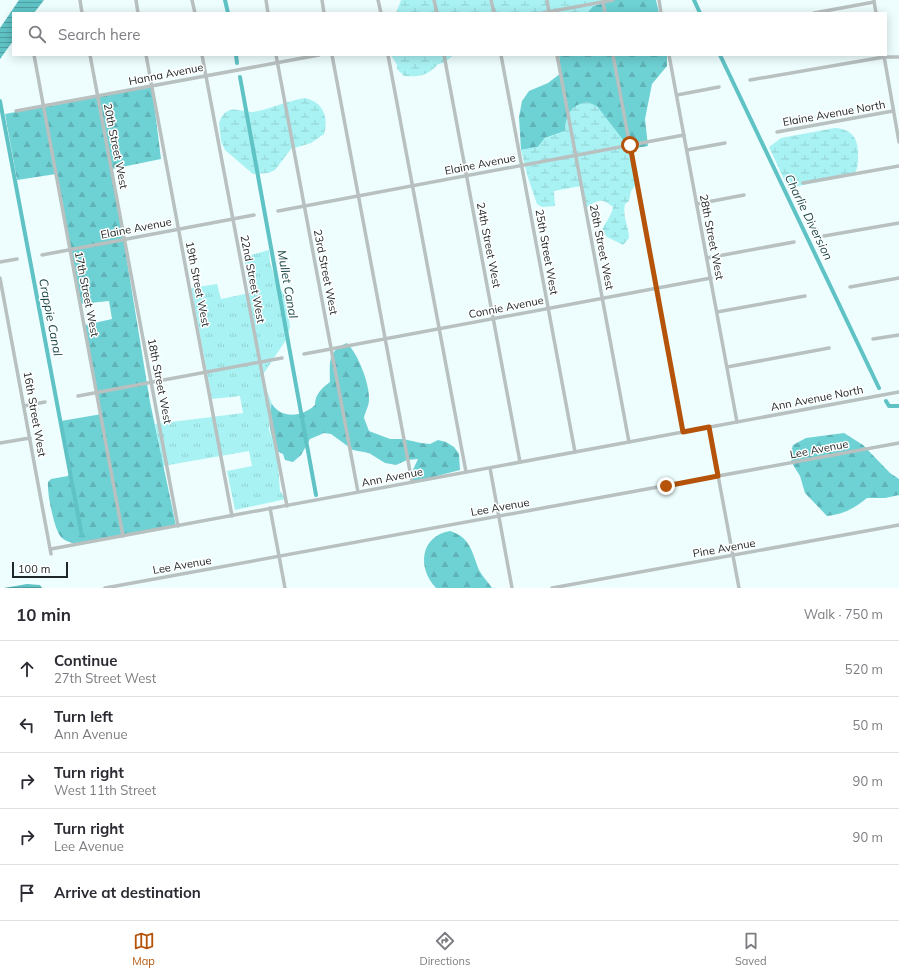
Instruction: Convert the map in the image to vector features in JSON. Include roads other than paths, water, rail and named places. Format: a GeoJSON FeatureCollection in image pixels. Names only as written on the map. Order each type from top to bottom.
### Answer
{"type":"FeatureCollection","features":[{"type":"Feature","properties":{"kind":"street"},"geometry":{"type":"LineString","coordinates":[[80,0],[82,12]]}},
{"type":"Feature","properties":{"kind":"street"},"geometry":{"type":"LineString","coordinates":[[136,0],[138,12]]}},
{"type":"Feature","properties":{"kind":"street"},"geometry":{"type":"LineString","coordinates":[[192,0],[195,12]]}},
{"type":"Feature","properties":{"kind":"street"},"geometry":{"type":"LineString","coordinates":[[266,0],[268,12]]}},
{"type":"Feature","properties":{"kind":"street"},"geometry":{"type":"LineString","coordinates":[[322,0],[324,12]]}},
{"type":"Feature","properties":{"kind":"street"},"geometry":{"type":"LineString","coordinates":[[378,0],[381,12]]}},
{"type":"Feature","properties":{"kind":"street"},"geometry":{"type":"LineString","coordinates":[[434,0],[437,12]]}},
{"type":"Feature","properties":{"kind":"street"},"geometry":{"type":"LineString","coordinates":[[491,0],[494,12]]}},
{"type":"Feature","properties":{"kind":"street"},"geometry":{"type":"LineString","coordinates":[[546,0],[549,12],[613,0]]}},
{"type":"Feature","properties":{"kind":"street"},"geometry":{"type":"LineString","coordinates":[[659,0],[661,12]]}},
{"type":"Feature","properties":{"kind":"street"},"geometry":{"type":"LineString","coordinates":[[819,12],[874,1],[876,12]]}},
{"type":"Feature","properties":{"kind":"street"},"geometry":{"type":"LineString","coordinates":[[603,2],[605,12]]}},
{"type":"Feature","properties":{"kind":"street","name":"17th Street West"},"geometry":{"type":"LineString","coordinates":[[34,56],[123,536]]}},
{"type":"Feature","properties":{"kind":"street","name":"20th Street West"},"geometry":{"type":"LineString","coordinates":[[90,56],[124,239]]}},
{"type":"Feature","properties":{"kind":"street","name":"19th Street West"},"geometry":{"type":"LineString","coordinates":[[146,56],[232,516]]}},
{"type":"Feature","properties":{"kind":"street","name":"22nd Street West"},"geometry":{"type":"LineString","coordinates":[[202,56],[286,506]]}},
{"type":"Feature","properties":{"kind":"street","name":"23rd Street West"},"geometry":{"type":"LineString","coordinates":[[276,56],[358,492]]}},
{"type":"Feature","properties":{"kind":"street","name":"Hanna Avenue"},"geometry":{"type":"LineString","coordinates":[[16,111],[314,56]]}},
{"type":"Feature","properties":{"kind":"street"},"geometry":{"type":"LineString","coordinates":[[332,56],[412,482]]}},
{"type":"Feature","properties":{"kind":"street"},"geometry":{"type":"LineString","coordinates":[[388,56],[466,472]]}},
{"type":"Feature","properties":{"kind":"street","name":"24th Street West"},"geometry":{"type":"LineString","coordinates":[[444,56],[520,462]]}},
{"type":"Feature","properties":{"kind":"street","name":"25th Street West"},"geometry":{"type":"LineString","coordinates":[[502,56],[575,452]]}},
{"type":"Feature","properties":{"kind":"street","name":"26th Street West"},"geometry":{"type":"LineString","coordinates":[[557,56],[629,442]]}},
{"type":"Feature","properties":{"kind":"street"},"geometry":{"type":"LineString","coordinates":[[613,56],[683,432]]}},
{"type":"Feature","properties":{"kind":"street","name":"28th Street West"},"geometry":{"type":"LineString","coordinates":[[669,56],[738,422]]}},
{"type":"Feature","properties":{"kind":"street"},"geometry":{"type":"LineString","coordinates":[[750,80],[884,56],[899,57]]}},
{"type":"Feature","properties":{"kind":"street"},"geometry":{"type":"LineString","coordinates":[[884,56],[899,142]]}},
{"type":"Feature","properties":{"kind":"street"},"geometry":{"type":"LineString","coordinates":[[676,95],[719,87]]}},
{"type":"Feature","properties":{"kind":"street","name":"Elaine Avenue North"},"geometry":{"type":"LineString","coordinates":[[777,132],[893,111]]}},
{"type":"Feature","properties":{"kind":"street","name":"Elaine Avenue"},"geometry":{"type":"LineString","coordinates":[[278,211],[684,135]]}},
{"type":"Feature","properties":{"kind":"street"},"geometry":{"type":"LineString","coordinates":[[687,150],[725,143]]}},
{"type":"Feature","properties":{"kind":"street"},"geometry":{"type":"LineString","coordinates":[[803,183],[899,166]]}},
{"type":"Feature","properties":{"kind":"street"},"geometry":{"type":"LineString","coordinates":[[697,204],[744,195]]}},
{"type":"Feature","properties":{"kind":"street"},"geometry":{"type":"LineString","coordinates":[[233,219],[254,215]]}},
{"type":"Feature","properties":{"kind":"street","name":"Elaine Avenue"},"geometry":{"type":"LineString","coordinates":[[42,255],[233,219]]}},
{"type":"Feature","properties":{"kind":"street"},"geometry":{"type":"LineString","coordinates":[[824,236],[899,223]]}},
{"type":"Feature","properties":{"kind":"street","name":"18th Street West"},"geometry":{"type":"LineString","coordinates":[[124,239],[178,526]]}},
{"type":"Feature","properties":{"kind":"street"},"geometry":{"type":"LineString","coordinates":[[707,258],[794,242]]}},
{"type":"Feature","properties":{"kind":"street"},"geometry":{"type":"LineString","coordinates":[[0,262],[18,259]]}},
{"type":"Feature","properties":{"kind":"street","name":"16th Street West"},"geometry":{"type":"LineString","coordinates":[[0,278],[1,295],[24,406],[51,554]]}},
{"type":"Feature","properties":{"kind":"street","name":"Connie Avenue"},"geometry":{"type":"LineString","coordinates":[[304,354],[711,278]]}},
{"type":"Feature","properties":{"kind":"street"},"geometry":{"type":"LineString","coordinates":[[850,287],[899,278]]}},
{"type":"Feature","properties":{"kind":"street"},"geometry":{"type":"LineString","coordinates":[[717,312],[805,296]]}},
{"type":"Feature","properties":{"kind":"street"},"geometry":{"type":"LineString","coordinates":[[873,339],[899,335]]}},
{"type":"Feature","properties":{"kind":"street"},"geometry":{"type":"LineString","coordinates":[[727,367],[829,348]]}},
{"type":"Feature","properties":{"kind":"street"},"geometry":{"type":"LineString","coordinates":[[78,396],[282,358]]}},
{"type":"Feature","properties":{"kind":"street","name":"Ann Avenue North"},"geometry":{"type":"LineString","coordinates":[[738,422],[899,392]]}},
{"type":"Feature","properties":{"kind":"street"},"geometry":{"type":"LineString","coordinates":[[24,406],[45,402]]}},
{"type":"Feature","properties":{"kind":"street","name":"Ann Avenue"},"geometry":{"type":"LineString","coordinates":[[51,549],[738,422]]}},
{"type":"Feature","properties":{"kind":"street"},"geometry":{"type":"LineString","coordinates":[[709,427],[739,588]]}},
{"type":"Feature","properties":{"kind":"street"},"geometry":{"type":"LineString","coordinates":[[0,443],[30,438]]}},
{"type":"Feature","properties":{"kind":"street","name":"Lee Avenue"},"geometry":{"type":"LineString","coordinates":[[105,588],[899,443]]}},
{"type":"Feature","properties":{"kind":"street"},"geometry":{"type":"LineString","coordinates":[[490,468],[512,588]]}},
{"type":"Feature","properties":{"kind":"street"},"geometry":{"type":"LineString","coordinates":[[270,508],[285,588]]}},
{"type":"Feature","properties":{"kind":"street","name":"Pine Avenue"},"geometry":{"type":"LineString","coordinates":[[552,588],[899,525]]}},
{"type":"Feature","properties":{"kind":"waterway","name":"Mullet Canal"},"geometry":{"type":"LineString","coordinates":[[225,0],[228,12]]}},
{"type":"Feature","properties":{"kind":"waterway","name":"Charlie Diversion"},"geometry":{"type":"LineString","coordinates":[[694,0],[700,12]]}},
{"type":"Feature","properties":{"kind":"waterway","name":"Mullet Canal"},"geometry":{"type":"LineString","coordinates":[[236,56],[237,63]]}},
{"type":"Feature","properties":{"kind":"waterway","name":"Charlie Diversion"},"geometry":{"type":"LineString","coordinates":[[720,56],[879,388]]}},
{"type":"Feature","properties":{"kind":"waterway","name":"Mullet Canal"},"geometry":{"type":"LineString","coordinates":[[240,77],[316,495]]}},
{"type":"Feature","properties":{"kind":"waterway","name":"Crappie Canal"},"geometry":{"type":"LineString","coordinates":[[0,101],[82,536]]}},
{"type":"Feature","properties":{"kind":"waterway","name":"Charlie Diversion"},"geometry":{"type":"LineString","coordinates":[[886,401],[889,406],[899,406]]}}]}
